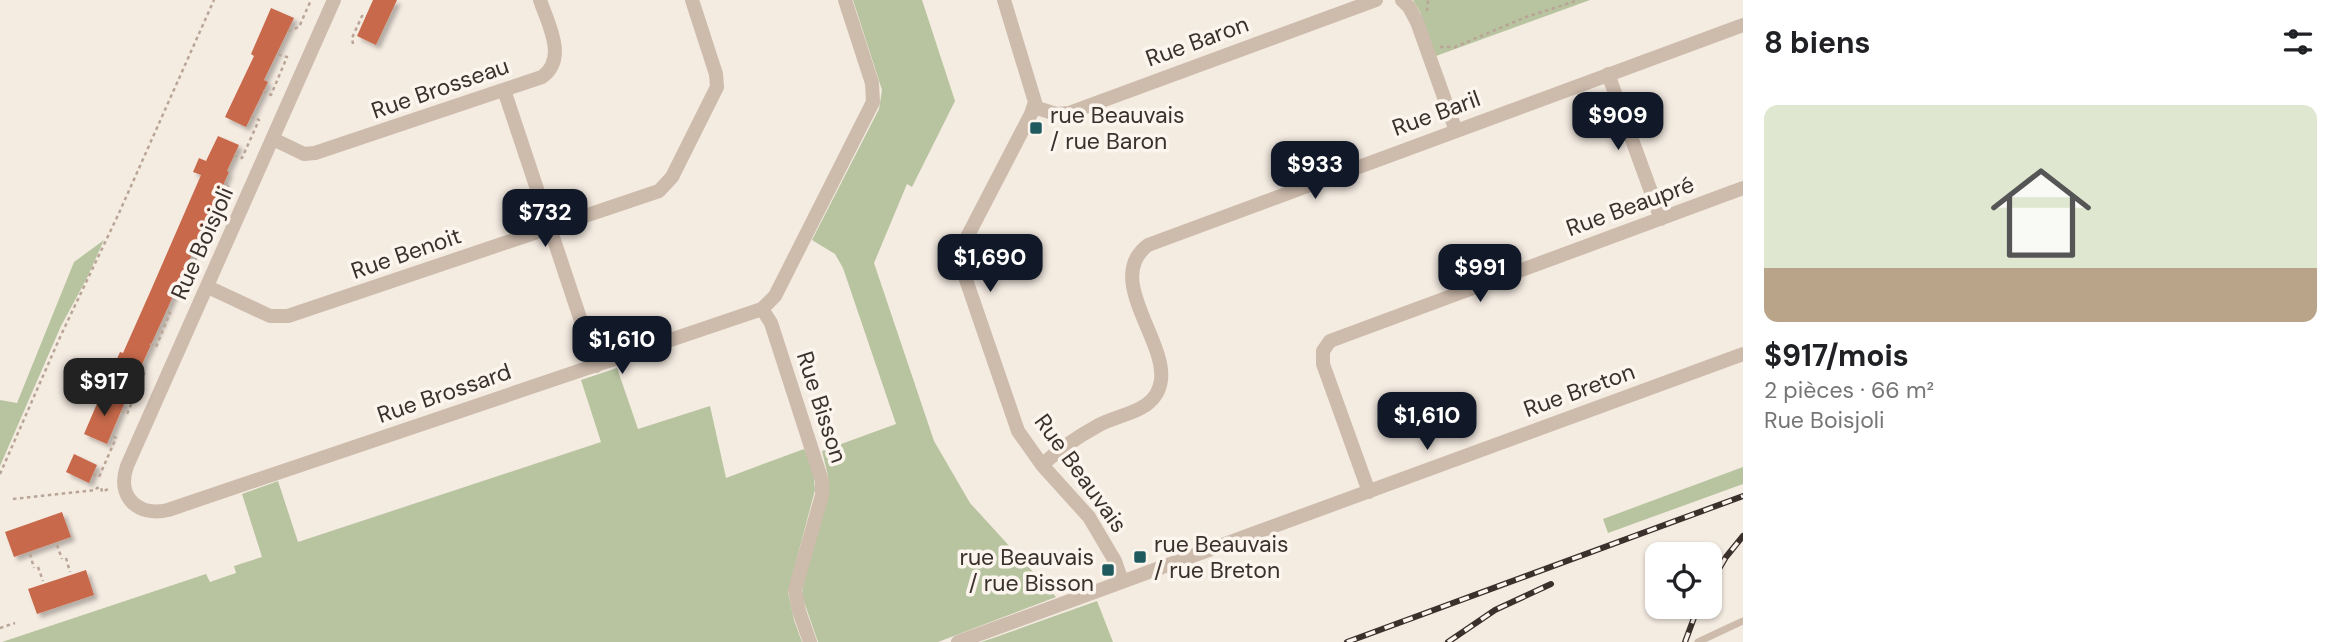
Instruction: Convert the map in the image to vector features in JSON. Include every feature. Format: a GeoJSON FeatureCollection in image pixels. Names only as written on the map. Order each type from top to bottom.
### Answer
{"type":"FeatureCollection","features":[{"type":"Feature","properties":{"kind":"street","name":"Rue Boisjoli"},"geometry":{"type":"LineString","coordinates":[[134,505],[124,488],[124,474],[334,0]]}},
{"type":"Feature","properties":{"kind":"street","name":"Rue Brosseau"},"geometry":{"type":"LineString","coordinates":[[273,139],[304,154],[315,153],[542,77],[556,60],[555,46],[540,0]]}},
{"type":"Feature","properties":{"kind":"street","name":"Rue Benoit"},"geometry":{"type":"LineString","coordinates":[[208,287],[264,313],[282,317],[655,193],[672,177],[717,87],[716,74],[692,0]]}},
{"type":"Feature","properties":{"kind":"street"},"geometry":{"type":"LineString","coordinates":[[762,309],[775,296],[873,102],[872,83],[845,0]]}},
{"type":"Feature","properties":{"kind":"street"},"geometry":{"type":"LineString","coordinates":[[1004,0],[1034,97],[1034,107]]}},
{"type":"Feature","properties":{"kind":"street","name":"Rue Baron"},"geometry":{"type":"LineString","coordinates":[[1034,107],[1056,114],[1069,113],[1376,0]]}},
{"type":"Feature","properties":{"kind":"street"},"geometry":{"type":"LineString","coordinates":[[1402,0],[1413,13],[1456,131]]}},
{"type":"Feature","properties":{"kind":"street","name":"Rue Baril"},"geometry":{"type":"LineString","coordinates":[[1042,465],[1054,454],[1101,424],[1144,408],[1159,389],[1160,366],[1132,279],[1134,262],[1142,250],[1154,242],[1743,25]]}},
{"type":"Feature","properties":{"kind":"street"},"geometry":{"type":"LineString","coordinates":[[1608,74],[1661,219]]}},
{"type":"Feature","properties":{"kind":"street"},"geometry":{"type":"LineString","coordinates":[[505,90],[596,366]]}},
{"type":"Feature","properties":{"kind":"street","name":"Rue Beauvais"},"geometry":{"type":"LineString","coordinates":[[1034,107],[964,243],[962,268],[1018,431],[1042,465],[1088,517],[1115,561],[1122,581]]}},
{"type":"Feature","properties":{"kind":"street","name":"Rue Beaupré"},"geometry":{"type":"LineString","coordinates":[[1369,492],[1323,364],[1323,351],[1330,341],[1743,188]]}},
{"type":"Feature","properties":{"kind":"street","name":"Rue Brossard"},"geometry":{"type":"LineString","coordinates":[[134,505],[151,512],[168,510],[762,309]]}},
{"type":"Feature","properties":{"kind":"street","name":"Rue Bisson"},"geometry":{"type":"LineString","coordinates":[[762,309],[771,323],[822,481],[822,495],[795,590],[810,642]]}},
{"type":"Feature","properties":{"kind":"street","name":"Rue Breton"},"geometry":{"type":"LineString","coordinates":[[958,642],[1743,354]]}},
{"type":"Feature","properties":{"kind":"lane"},"geometry":{"type":"LineString","coordinates":[[1698,642],[1743,621]]}},
{"type":"Feature","properties":{"kind":"path"},"geometry":{"type":"LineString","coordinates":[[0,474],[214,0]]}},
{"type":"Feature","properties":{"kind":"path"},"geometry":{"type":"LineString","coordinates":[[288,31],[299,27],[311,0]]}},
{"type":"Feature","properties":{"kind":"path"},"geometry":{"type":"LineString","coordinates":[[1427,51],[1440,47],[1455,47],[1526,17],[1579,0]]}},
{"type":"Feature","properties":{"kind":"path"},"geometry":{"type":"LineString","coordinates":[[353,44],[352,38],[362,16],[365,17]]}},
{"type":"Feature","properties":{"kind":"path"},"geometry":{"type":"LineString","coordinates":[[263,92],[271,95],[287,57],[277,54]]}},
{"type":"Feature","properties":{"kind":"path"},"geometry":{"type":"LineString","coordinates":[[234,155],[242,158],[259,120],[251,116]]}},
{"type":"Feature","properties":{"kind":"path"},"geometry":{"type":"LineString","coordinates":[[208,219],[214,222],[229,184],[223,183]]}},
{"type":"Feature","properties":{"kind":"path"},"geometry":{"type":"LineString","coordinates":[[180,281],[185,282],[200,250],[194,248]]}},
{"type":"Feature","properties":{"kind":"path"},"geometry":{"type":"LineString","coordinates":[[150,344],[156,347],[170,313],[165,311]]}},
{"type":"Feature","properties":{"kind":"path"},"geometry":{"type":"LineString","coordinates":[[121,411],[127,414],[144,374],[139,372]]}},
{"type":"Feature","properties":{"kind":"path"},"geometry":{"type":"LineString","coordinates":[[93,474],[99,477],[116,438],[111,435]]}},
{"type":"Feature","properties":{"kind":"path"},"geometry":{"type":"LineString","coordinates":[[13,499],[96,490],[101,487],[103,492],[108,489]]}},
{"type":"Feature","properties":{"kind":"path"},"geometry":{"type":"LineString","coordinates":[[57,545],[70,572]]}},
{"type":"Feature","properties":{"kind":"path"},"geometry":{"type":"LineString","coordinates":[[30,554],[43,581]]}},
{"type":"Feature","properties":{"kind":"path"},"geometry":{"type":"LineString","coordinates":[[0,628],[15,623]]}},
{"type":"Feature","properties":{"kind":"green space"},"geometry":{"type":"Polygon","coordinates":[[[853,0],[922,0],[955,101],[912,187],[907,184],[874,263],[934,441],[970,503],[1056,597],[938,642],[818,642],[802,596],[829,492],[822,451],[896,424],[843,268],[835,254],[812,240],[879,109],[882,90],[853,0]]]}},
{"type":"Feature","properties":{"kind":"green space"},"geometry":{"type":"Polygon","coordinates":[[[1413,0],[1590,0],[1436,56],[1413,0]]]}},
{"type":"Feature","properties":{"kind":"green space"},"geometry":{"type":"Polygon","coordinates":[[[104,240],[61,326],[0,466],[0,400],[17,403],[74,262],[104,240]]]}},
{"type":"Feature","properties":{"kind":"green space"},"geometry":{"type":"Polygon","coordinates":[[[617,368],[638,429],[710,406],[726,478],[804,449],[813,469],[815,490],[788,592],[802,642],[2,642],[206,574],[210,582],[236,573],[234,566],[262,557],[242,494],[278,481],[298,542],[601,442],[581,380],[617,368]]]}},
{"type":"Feature","properties":{"kind":"green space"},"geometry":{"type":"Polygon","coordinates":[[[1743,467],[1743,484],[1608,533],[1603,519],[1743,467]]]}},
{"type":"Feature","properties":{"kind":"green space"},"geometry":{"type":"Polygon","coordinates":[[[1097,601],[1113,642],[981,642],[996,637],[1097,601]]]}},
{"type":"Feature","properties":{"kind":"building"},"geometry":{"type":"Polygon","coordinates":[[[373,0],[397,0],[376,45],[357,36],[373,0]]]}},
{"type":"Feature","properties":{"kind":"building"},"geometry":{"type":"Polygon","coordinates":[[[271,8],[294,18],[264,80],[268,82],[246,127],[225,117],[254,56],[251,54],[271,8]]]}},
{"type":"Feature","properties":{"kind":"building"},"geometry":{"type":"Polygon","coordinates":[[[218,136],[239,145],[135,380],[112,370],[120,352],[123,353],[201,175],[193,172],[199,158],[206,161],[218,136]]]}},
{"type":"Feature","properties":{"kind":"building"},"geometry":{"type":"Polygon","coordinates":[[[102,392],[125,402],[107,444],[84,434],[102,392]]]}},
{"type":"Feature","properties":{"kind":"building"},"geometry":{"type":"Polygon","coordinates":[[[74,454],[97,465],[89,483],[66,472],[74,454]]]}},
{"type":"Feature","properties":{"kind":"building"},"geometry":{"type":"Polygon","coordinates":[[[62,512],[71,537],[14,557],[5,532],[62,512]]]}},
{"type":"Feature","properties":{"kind":"building"},"geometry":{"type":"Polygon","coordinates":[[[86,570],[94,595],[37,614],[28,589],[86,570]]]}},
{"type":"Feature","properties":{"kind":"railway"},"geometry":{"type":"LineString","coordinates":[[1347,642],[1743,496]]}},
{"type":"Feature","properties":{"kind":"railway"},"geometry":{"type":"LineString","coordinates":[[1722,564],[1743,536]]}},
{"type":"Feature","properties":{"kind":"railway"},"geometry":{"type":"LineString","coordinates":[[1448,642],[1495,610],[1551,584]]}},
{"type":"Feature","properties":{"kind":"railway"},"geometry":{"type":"LineString","coordinates":[[1685,642],[1694,619]]}},
{"type":"Feature","properties":{"kind":"place","name":"rue Beauvais / rue Baron"},"geometry":{"type":"Point","coordinates":[1036,128]}},
{"type":"Feature","properties":{"kind":"place","name":"rue Beauvais / rue Breton"},"geometry":{"type":"Point","coordinates":[1140,557]}},
{"type":"Feature","properties":{"kind":"place","name":"rue Beauvais / rue Bisson"},"geometry":{"type":"Point","coordinates":[1108,570]}}]}
